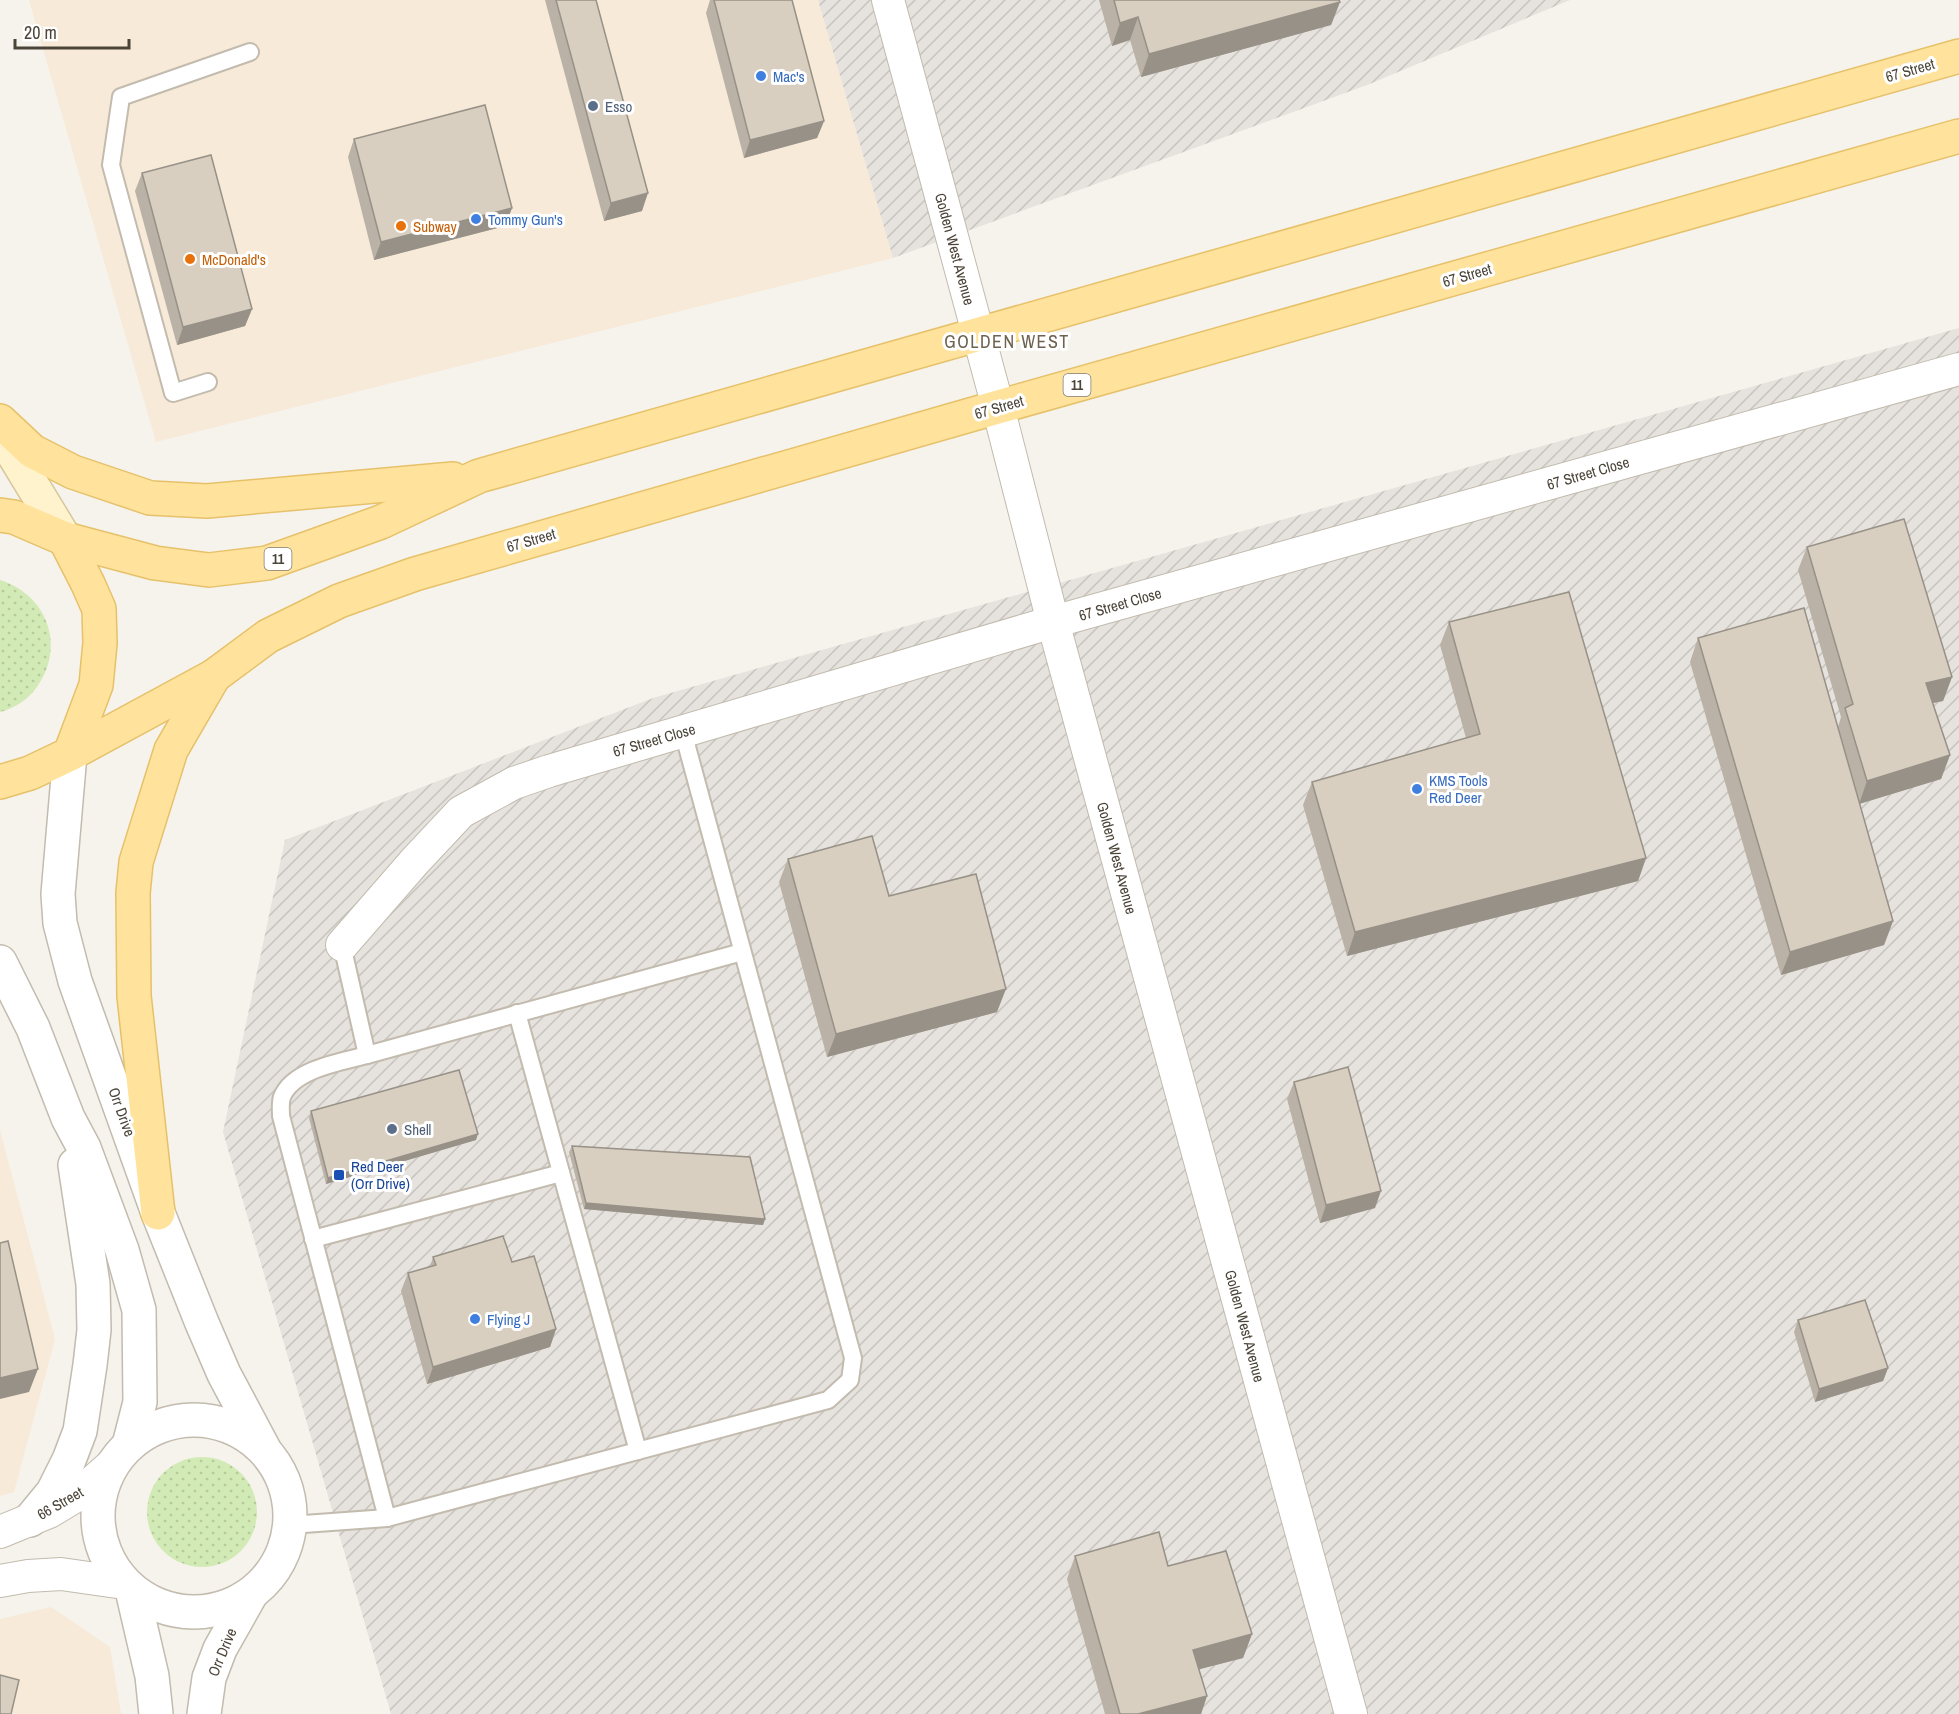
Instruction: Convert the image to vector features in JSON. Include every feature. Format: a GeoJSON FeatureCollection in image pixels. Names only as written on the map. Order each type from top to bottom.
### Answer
{"type":"FeatureCollection","features":[{"type":"Feature","properties":{"kind":"main road","name":"67 Street"},"geometry":{"type":"LineString","coordinates":[[0,515],[14,517],[65,539],[155,563],[209,570],[267,563],[381,522],[479,476],[979,336],[1959,56]]}},
{"type":"Feature","properties":{"kind":"main road","name":"67 Street"},"geometry":{"type":"LineString","coordinates":[[0,782],[30,772],[70,754],[214,676],[268,636],[339,601],[415,574],[1959,136]]}},
{"type":"Feature","properties":{"kind":"main road"},"geometry":{"type":"LineString","coordinates":[[0,421],[32,451],[73,472],[150,498],[207,501],[479,476]]}},
{"type":"Feature","properties":{"kind":"main road"},"geometry":{"type":"LineString","coordinates":[[0,432],[65,539],[99,609],[100,632],[96,685],[70,754]]}},
{"type":"Feature","properties":{"kind":"main road"},"geometry":{"type":"LineString","coordinates":[[158,1213],[135,996],[133,893],[136,862],[171,750],[214,676]]}},
{"type":"Feature","properties":{"kind":"street","name":"Golden West Avenue"},"geometry":{"type":"LineString","coordinates":[[888,0],[998,407],[1053,622],[1351,1714]]}},
{"type":"Feature","properties":{"kind":"street","name":"67 Street Close"},"geometry":{"type":"LineString","coordinates":[[342,945],[461,812],[514,783],[1053,622],[1959,369]]}},
{"type":"Feature","properties":{"kind":"street","name":"Orr Drive"},"geometry":{"type":"LineString","coordinates":[[70,754],[58,894],[60,923],[75,981],[158,1213],[202,1323],[225,1374],[265,1451]]}},
{"type":"Feature","properties":{"kind":"street"},"geometry":{"type":"LineString","coordinates":[[0,962],[33,1028],[68,1118],[84,1148],[122,1250],[139,1310],[140,1402],[121,1455],[100,1493],[97,1525],[106,1556],[128,1587],[152,1676],[156,1714]]}},
{"type":"Feature","properties":{"kind":"street"},"geometry":{"type":"LineString","coordinates":[[30,1520],[53,1492],[80,1431],[93,1338],[93,1284],[68,1118]]}},
{"type":"Feature","properties":{"kind":"street"},"geometry":{"type":"LineString","coordinates":[[0,1581],[61,1574],[128,1587],[159,1606],[191,1612],[223,1608],[251,1593],[270,1575],[283,1551],[290,1525],[286,1490],[280,1474],[265,1451],[242,1433],[213,1422],[183,1421],[154,1429],[121,1455]]}},
{"type":"Feature","properties":{"kind":"street","name":"66 Street"},"geometry":{"type":"LineString","coordinates":[[0,1532],[49,1512],[79,1494],[121,1455]]}},
{"type":"Feature","properties":{"kind":"street","name":"Orr Drive"},"geometry":{"type":"LineString","coordinates":[[204,1714],[209,1678],[220,1649],[251,1593]]}},
{"type":"Feature","properties":{"kind":"lane"},"geometry":{"type":"LineString","coordinates":[[208,382],[173,393],[111,165],[121,97],[250,52]]}},
{"type":"Feature","properties":{"kind":"lane"},"geometry":{"type":"LineString","coordinates":[[290,1525],[387,1518],[828,1400],[850,1380],[853,1358],[682,732]]}},
{"type":"Feature","properties":{"kind":"lane"},"geometry":{"type":"LineString","coordinates":[[342,945],[368,1055]]}},
{"type":"Feature","properties":{"kind":"lane"},"geometry":{"type":"LineString","coordinates":[[387,1518],[280,1116],[282,1099],[291,1083],[314,1070],[742,952]]}},
{"type":"Feature","properties":{"kind":"lane"},"geometry":{"type":"LineString","coordinates":[[517,1013],[638,1451]]}},
{"type":"Feature","properties":{"kind":"lane"},"geometry":{"type":"LineString","coordinates":[[313,1239],[561,1173]]}},
{"type":"Feature","properties":{"kind":"shaded area"},"geometry":{"type":"Polygon","coordinates":[[[29,0],[818,0],[893,258],[156,442],[29,0]]]}},
{"type":"Feature","properties":{"kind":"shaded area"},"geometry":{"type":"Polygon","coordinates":[[[818,0],[1570,0],[1367,85],[893,258],[818,0]]]}},
{"type":"Feature","properties":{"kind":"shaded area"},"geometry":{"type":"Polygon","coordinates":[[[1959,328],[1959,1714],[391,1714],[223,1132],[285,840],[653,698],[1959,328]]]}},
{"type":"Feature","properties":{"kind":"shaded area"},"geometry":{"type":"Polygon","coordinates":[[[0,1130],[55,1339],[14,1492],[0,1496],[0,1130]]]}},
{"type":"Feature","properties":{"kind":"shaded area"},"geometry":{"type":"Polygon","coordinates":[[[51,1607],[110,1647],[121,1714],[0,1714],[0,1619],[51,1607]]]}},
{"type":"Feature","properties":{"kind":"green space"},"geometry":{"type":"Polygon","coordinates":[[[0,580],[17,588],[42,612],[51,644],[49,661],[43,677],[32,693],[18,705],[0,712],[0,580]]]}},
{"type":"Feature","properties":{"kind":"green space"},"geometry":{"type":"Polygon","coordinates":[[[202,1457],[223,1461],[241,1473],[253,1491],[257,1512],[253,1533],[241,1551],[223,1563],[202,1567],[181,1563],[163,1551],[151,1533],[147,1512],[151,1491],[163,1473],[181,1461],[202,1457]]]}},
{"type":"Feature","properties":{"kind":"building","name":"Esso"},"geometry":{"type":"Polygon","coordinates":[[[556,0],[596,0],[648,193],[611,203],[556,0]]]}},
{"type":"Feature","properties":{"kind":"building","name":"Mac's"},"geometry":{"type":"Polygon","coordinates":[[[714,0],[792,0],[824,121],[750,140],[714,0]]]}},
{"type":"Feature","properties":{"kind":"building"},"geometry":{"type":"Polygon","coordinates":[[[1114,0],[1339,0],[1340,2],[1149,54],[1138,17],[1120,23],[1114,0]]]}},
{"type":"Feature","properties":{"kind":"building"},"geometry":{"type":"Polygon","coordinates":[[[485,105],[512,208],[381,242],[354,139],[485,105]]]}},
{"type":"Feature","properties":{"kind":"building","name":"McDonald's"},"geometry":{"type":"Polygon","coordinates":[[[211,155],[252,309],[183,327],[142,173],[211,155]]]}},
{"type":"Feature","properties":{"kind":"building"},"geometry":{"type":"Polygon","coordinates":[[[1904,519],[1952,677],[1926,683],[1950,755],[1867,781],[1845,708],[1853,704],[1807,547],[1904,519]]]}},
{"type":"Feature","properties":{"kind":"building"},"geometry":{"type":"Polygon","coordinates":[[[1569,592],[1646,858],[1355,932],[1312,782],[1480,734],[1449,622],[1569,592]]]}},
{"type":"Feature","properties":{"kind":"building"},"geometry":{"type":"Polygon","coordinates":[[[1804,608],[1893,921],[1790,952],[1698,638],[1804,608]]]}},
{"type":"Feature","properties":{"kind":"building"},"geometry":{"type":"Polygon","coordinates":[[[872,836],[889,896],[976,874],[1006,989],[836,1034],[788,859],[872,836]]]}},
{"type":"Feature","properties":{"kind":"building"},"geometry":{"type":"Polygon","coordinates":[[[1348,1067],[1381,1191],[1326,1205],[1294,1082],[1348,1067]]]}},
{"type":"Feature","properties":{"kind":"building","name":"Shell"},"geometry":{"type":"Polygon","coordinates":[[[459,1070],[478,1134],[328,1178],[311,1111],[459,1070]]]}},
{"type":"Feature","properties":{"kind":"building"},"geometry":{"type":"Polygon","coordinates":[[[572,1146],[750,1157],[765,1219],[586,1203],[572,1146]]]}},
{"type":"Feature","properties":{"kind":"building","name":"Flying J"},"geometry":{"type":"Polygon","coordinates":[[[503,1236],[512,1262],[534,1256],[556,1329],[433,1367],[408,1273],[436,1265],[433,1257],[503,1236]]]}},
{"type":"Feature","properties":{"kind":"building"},"geometry":{"type":"Polygon","coordinates":[[[8,1241],[38,1369],[0,1378],[0,1243],[8,1241]]]}},
{"type":"Feature","properties":{"kind":"building"},"geometry":{"type":"Polygon","coordinates":[[[1865,1300],[1888,1368],[1819,1389],[1798,1320],[1865,1300]]]}},
{"type":"Feature","properties":{"kind":"building"},"geometry":{"type":"Polygon","coordinates":[[[1159,1532],[1168,1566],[1226,1551],[1252,1634],[1193,1650],[1207,1696],[1138,1714],[1120,1714],[1075,1556],[1159,1532]]]}},
{"type":"Feature","properties":{"kind":"building"},"geometry":{"type":"Polygon","coordinates":[[[0,1675],[19,1680],[11,1714],[0,1714],[0,1675]]]}},
{"type":"Feature","properties":{"kind":"place","name":"Mac's"},"geometry":{"type":"Point","coordinates":[761,76]}},
{"type":"Feature","properties":{"kind":"place","name":"Esso"},"geometry":{"type":"Point","coordinates":[593,106]}},
{"type":"Feature","properties":{"kind":"place","name":"Tommy Gun's"},"geometry":{"type":"Point","coordinates":[476,219]}},
{"type":"Feature","properties":{"kind":"place","name":"Subway"},"geometry":{"type":"Point","coordinates":[401,226]}},
{"type":"Feature","properties":{"kind":"place","name":"McDonald's"},"geometry":{"type":"Point","coordinates":[190,259]}},
{"type":"Feature","properties":{"kind":"place","name":"KMS Tools Red Deer"},"geometry":{"type":"Point","coordinates":[1417,789]}},
{"type":"Feature","properties":{"kind":"place","name":"Shell"},"geometry":{"type":"Point","coordinates":[392,1129]}},
{"type":"Feature","properties":{"kind":"place","name":"Red Deer (Orr Drive)"},"geometry":{"type":"Point","coordinates":[339,1175]}},
{"type":"Feature","properties":{"kind":"place","name":"Flying J"},"geometry":{"type":"Point","coordinates":[475,1319]}},
{"type":"Feature","properties":{"kind":"district","name":"GOLDEN WEST"},"geometry":{"type":"Point","coordinates":[1007,341]}}]}
